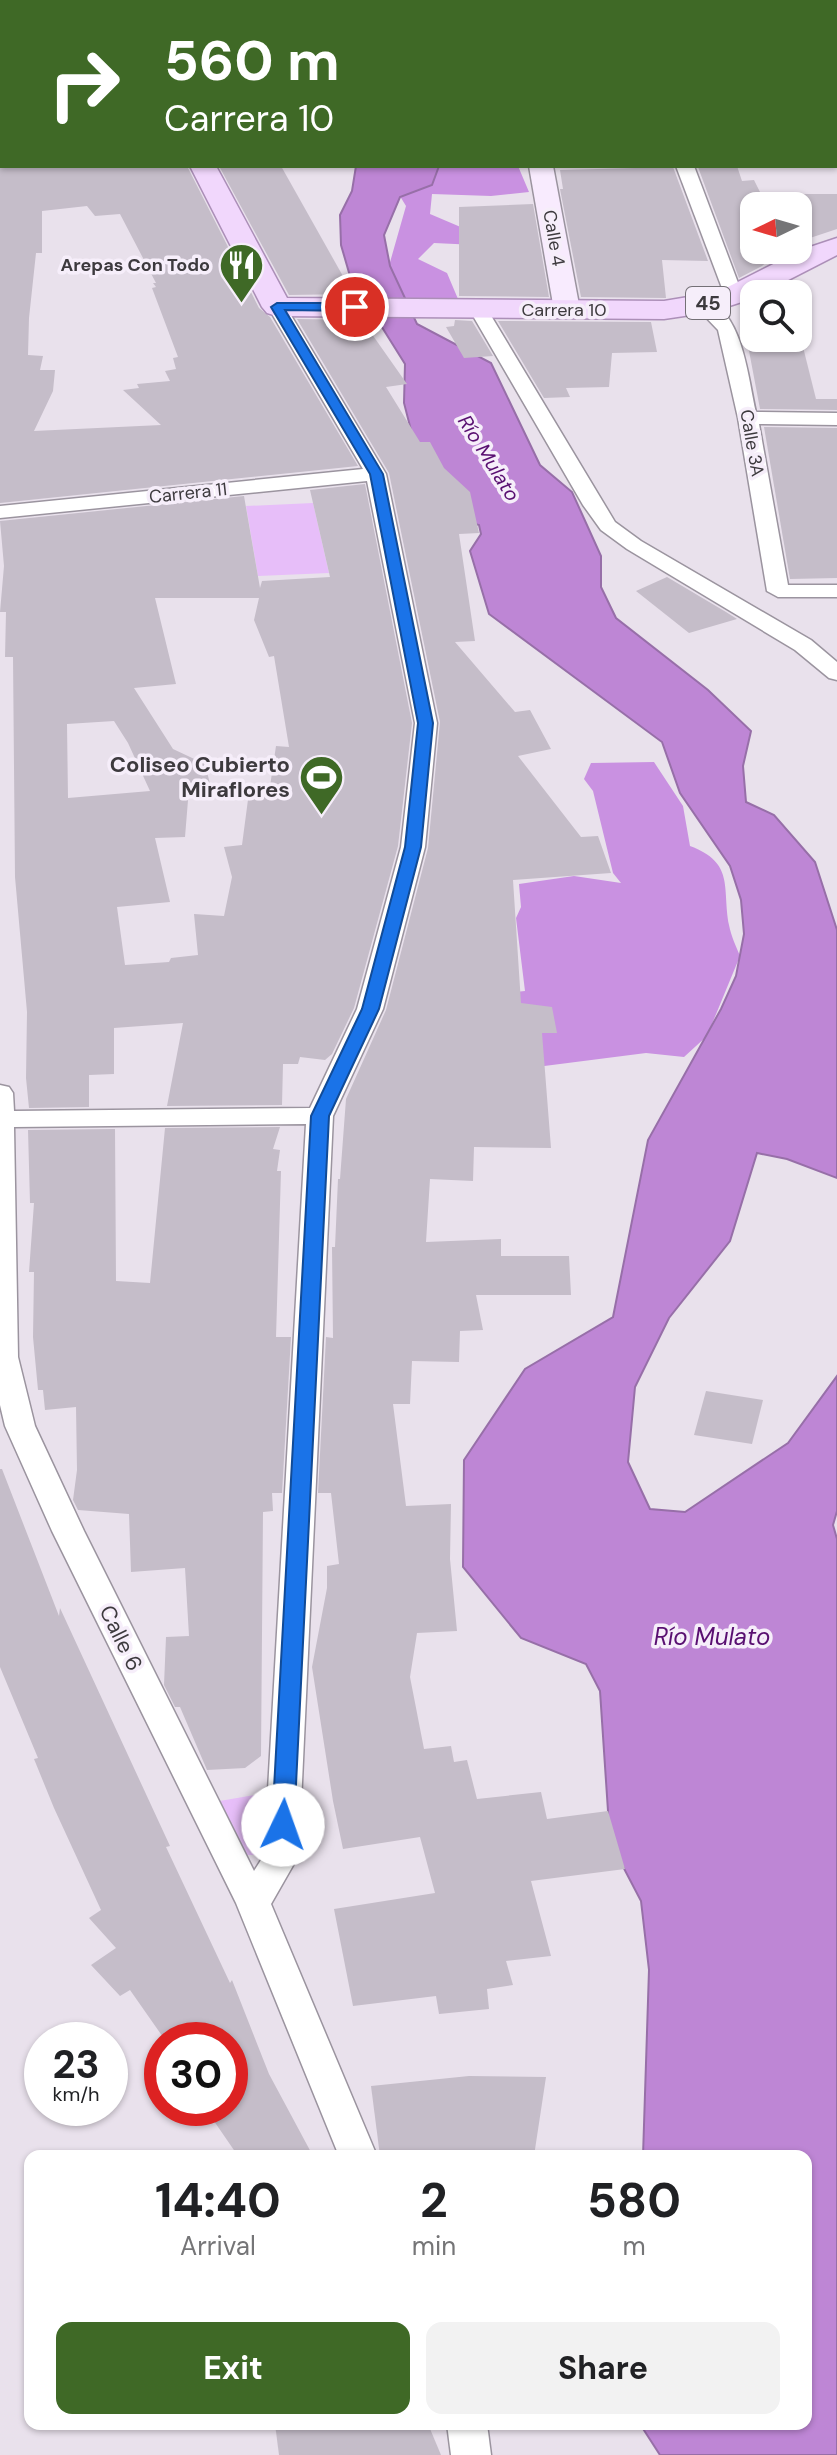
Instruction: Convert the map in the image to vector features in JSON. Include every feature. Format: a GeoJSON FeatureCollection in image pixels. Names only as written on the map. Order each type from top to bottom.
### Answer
{"type":"FeatureCollection","features":[{"type":"Feature","properties":{"kind":"main road"},"geometry":{"type":"LineString","coordinates":[[204,168],[277,307]]}},
{"type":"Feature","properties":{"kind":"main road","name":"Calle 4"},"geometry":{"type":"LineString","coordinates":[[541,168],[567,310]]}},
{"type":"Feature","properties":{"kind":"main road","name":"Carrera 10"},"geometry":{"type":"LineString","coordinates":[[277,307],[664,310],[703,305],[734,296],[818,251],[837,246]]}},
{"type":"Feature","properties":{"kind":"street"},"geometry":{"type":"LineString","coordinates":[[686,168],[734,296]]}},
{"type":"Feature","properties":{"kind":"street","name":"Calle 3A"},"geometry":{"type":"LineString","coordinates":[[703,305],[727,328],[748,418],[778,591],[837,591]]}},
{"type":"Feature","properties":{"kind":"street"},"geometry":{"type":"LineString","coordinates":[[253,1903],[278,1862],[283,1825],[320,1116],[370,1009],[413,847],[426,723],[376,474],[277,307]]}},
{"type":"Feature","properties":{"kind":"street"},"geometry":{"type":"LineString","coordinates":[[478,309],[608,526],[634,545],[803,645],[837,673]]}},
{"type":"Feature","properties":{"kind":"street"},"geometry":{"type":"LineString","coordinates":[[748,418],[837,419]]}},
{"type":"Feature","properties":{"kind":"street","name":"Carrera 11"},"geometry":{"type":"LineString","coordinates":[[0,512],[376,474]]}},
{"type":"Feature","properties":{"kind":"street"},"geometry":{"type":"LineString","coordinates":[[1,1106],[320,1116]]}},
{"type":"Feature","properties":{"kind":"street","name":"Calle 6"},"geometry":{"type":"LineString","coordinates":[[1,1106],[3,1357],[20,1426],[68,1531],[253,1903],[356,2150]]}},
{"type":"Feature","properties":{"kind":"street"},"geometry":{"type":"LineString","coordinates":[[468,2430],[471,2455]]}},
{"type":"Feature","properties":{"kind":"shaded area"},"geometry":{"type":"Polygon","coordinates":[[[519,168],[529,192],[491,196],[432,194],[430,214],[470,231],[476,245],[434,243],[418,259],[447,273],[458,299],[379,301],[406,206],[384,170],[519,168]]]}},
{"type":"Feature","properties":{"kind":"shaded area"},"geometry":{"type":"Polygon","coordinates":[[[313,503],[329,573],[258,576],[246,506],[313,503]]]}},
{"type":"Feature","properties":{"kind":"shaded area"},"geometry":{"type":"Polygon","coordinates":[[[654,762],[683,806],[690,846],[714,860],[720,868],[730,929],[740,956],[707,1036],[684,1057],[646,1053],[513,1070],[479,996],[525,991],[516,918],[521,907],[519,884],[574,876],[621,883],[613,873],[593,791],[584,779],[591,763],[654,762]]]}},
{"type":"Feature","properties":{"kind":"shaded area"},"geometry":{"type":"Polygon","coordinates":[[[266,1793],[264,1847],[255,1855],[238,1855],[208,1803],[266,1793]]]}},
{"type":"Feature","properties":{"kind":"water","name":"Río Mulato"},"geometry":{"type":"Polygon","coordinates":[[[356,168],[438,168],[432,185],[400,197],[384,235],[390,266],[417,324],[491,363],[540,465],[572,492],[601,556],[601,587],[616,618],[708,690],[751,731],[743,766],[746,802],[774,815],[815,862],[837,930],[837,1178],[787,1159],[757,1153],[730,1241],[669,1318],[635,1387],[628,1462],[650,1509],[685,1512],[788,1443],[837,1376],[837,1511],[833,1525],[837,1539],[837,2455],[660,2455],[644,2430],[812,2430],[812,2150],[643,2150],[649,1970],[641,1901],[607,1836],[600,1691],[586,1664],[521,1638],[463,1567],[464,1460],[525,1369],[613,1317],[648,1140],[736,976],[744,934],[741,900],[730,866],[680,793],[662,742],[489,614],[470,551],[481,534],[479,525],[432,512],[404,403],[405,364],[350,276],[341,245],[340,215],[352,191],[356,168]]]}},
{"type":"Feature","properties":{"kind":"building"},"geometry":{"type":"Polygon","coordinates":[[[0,168],[188,168],[259,308],[270,317],[358,466],[0,503],[0,168]],[[87,206],[42,211],[42,253],[36,253],[28,355],[43,356],[40,370],[55,370],[53,391],[34,431],[161,425],[123,390],[139,388],[137,384],[170,381],[165,371],[176,369],[173,358],[178,357],[152,288],[156,287],[153,283],[156,283],[120,214],[95,216],[87,206]]]}},
{"type":"Feature","properties":{"kind":"building"},"geometry":{"type":"Polygon","coordinates":[[[220,168],[282,168],[353,294],[289,295],[220,168]]]}},
{"type":"Feature","properties":{"kind":"building"},"geometry":{"type":"Polygon","coordinates":[[[673,168],[708,261],[662,260],[666,298],[581,297],[560,189],[563,189],[560,170],[673,168]]]}},
{"type":"Feature","properties":{"kind":"building"},"geometry":{"type":"Polygon","coordinates":[[[698,168],[738,168],[742,181],[754,180],[760,192],[740,192],[740,264],[764,264],[739,278],[698,168]]]}},
{"type":"Feature","properties":{"kind":"building"},"geometry":{"type":"Polygon","coordinates":[[[812,194],[837,194],[837,229],[812,237],[812,194]]]}},
{"type":"Feature","properties":{"kind":"building"},"geometry":{"type":"Polygon","coordinates":[[[533,204],[549,297],[459,296],[459,207],[533,204]]]}},
{"type":"Feature","properties":{"kind":"building"},"geometry":{"type":"Polygon","coordinates":[[[297,319],[362,320],[407,384],[386,387],[420,442],[430,442],[444,468],[470,492],[479,533],[459,534],[475,641],[455,642],[515,712],[530,710],[551,749],[518,756],[581,837],[598,836],[611,873],[513,880],[521,1003],[552,1007],[557,1033],[542,1033],[551,1148],[474,1147],[473,1181],[430,1179],[426,1242],[501,1239],[501,1256],[569,1256],[571,1295],[476,1295],[483,1330],[460,1331],[459,1362],[412,1361],[410,1404],[393,1404],[406,1506],[451,1504],[450,1559],[457,1631],[417,1633],[410,1677],[424,1749],[451,1746],[454,1762],[467,1760],[477,1799],[541,1792],[547,1819],[608,1811],[625,1869],[531,1881],[551,1956],[506,1961],[513,1985],[487,1989],[489,2009],[439,2014],[436,1996],[353,2006],[334,1909],[435,1893],[420,1837],[343,1849],[312,1667],[327,1588],[327,1566],[339,1564],[331,1493],[318,1493],[326,1337],[333,1338],[332,1247],[335,1247],[346,1099],[386,1010],[428,848],[440,722],[389,473],[297,319]]]}},
{"type":"Feature","properties":{"kind":"building"},"geometry":{"type":"Polygon","coordinates":[[[455,320],[472,321],[493,356],[464,358],[446,327],[454,326],[455,320]]]}},
{"type":"Feature","properties":{"kind":"building"},"geometry":{"type":"Polygon","coordinates":[[[498,321],[651,322],[657,352],[612,353],[609,387],[566,388],[570,397],[544,398],[498,321]]]}},
{"type":"Feature","properties":{"kind":"building"},"geometry":{"type":"Polygon","coordinates":[[[749,352],[804,352],[816,399],[837,399],[837,410],[760,409],[749,352]]]}},
{"type":"Feature","properties":{"kind":"building"},"geometry":{"type":"Polygon","coordinates":[[[764,427],[837,428],[837,578],[790,579],[764,427]]]}},
{"type":"Feature","properties":{"kind":"building"},"geometry":{"type":"Polygon","coordinates":[[[365,484],[412,723],[398,846],[354,1008],[332,1054],[325,1060],[300,1057],[298,1064],[283,1064],[282,1105],[167,1106],[183,1023],[114,1028],[114,1074],[89,1075],[89,1107],[29,1108],[27,1012],[15,877],[13,657],[5,657],[6,612],[0,612],[4,566],[0,521],[244,496],[260,588],[262,581],[330,577],[310,490],[365,484]],[[155,598],[176,684],[134,688],[173,749],[205,764],[211,788],[189,788],[185,837],[155,838],[170,902],[117,907],[125,965],[169,962],[171,958],[198,955],[194,914],[224,916],[232,877],[224,847],[242,845],[249,792],[269,793],[276,746],[289,747],[274,656],[269,657],[254,620],[259,598],[155,598]],[[114,721],[67,724],[68,798],[150,791],[114,721]]]}},
{"type":"Feature","properties":{"kind":"building"},"geometry":{"type":"Polygon","coordinates":[[[667,577],[737,619],[689,633],[636,591],[667,577]]]}},
{"type":"Feature","properties":{"kind":"building"},"geometry":{"type":"Polygon","coordinates":[[[280,1127],[273,1149],[280,1150],[277,1171],[281,1171],[276,1337],[291,1337],[282,1493],[272,1493],[273,1511],[263,1512],[261,1756],[245,1768],[207,1770],[180,1707],[175,1707],[164,1685],[166,1637],[189,1636],[185,1568],[131,1572],[129,1514],[78,1510],[73,1500],[77,1470],[76,1407],[45,1410],[43,1390],[38,1390],[33,1337],[34,1272],[29,1272],[34,1203],[30,1203],[28,1130],[115,1129],[116,1281],[150,1283],[165,1128],[280,1127]]]}},
{"type":"Feature","properties":{"kind":"building"},"geometry":{"type":"Polygon","coordinates":[[[706,1391],[763,1400],[752,1444],[694,1435],[706,1391]]]}},
{"type":"Feature","properties":{"kind":"building"},"geometry":{"type":"Polygon","coordinates":[[[0,1469],[59,1616],[60,1608],[170,1846],[166,1847],[230,1983],[232,1980],[269,2074],[310,2150],[234,2150],[217,2126],[248,2126],[248,2022],[152,2022],[130,1990],[120,1996],[91,1965],[116,1948],[89,1918],[101,1910],[54,1808],[34,1759],[38,1758],[0,1667],[0,1469]]]}},
{"type":"Feature","properties":{"kind":"building"},"geometry":{"type":"Polygon","coordinates":[[[469,2076],[546,2077],[535,2150],[379,2150],[371,2086],[469,2076]]]}},
{"type":"Feature","properties":{"kind":"building"},"geometry":{"type":"Polygon","coordinates":[[[276,2430],[431,2430],[441,2455],[279,2455],[276,2430]]]}},
{"type":"Feature","properties":{"kind":"place","name":"Arepas Con Todo"},"geometry":{"type":"Point","coordinates":[241,304]}},
{"type":"Feature","properties":{"kind":"place","name":"Coliseo Cubierto Miraflores"},"geometry":{"type":"Point","coordinates":[321,816]}},
{"type":"Feature","properties":{"kind":"route"},"geometry":{"type":"LineString","coordinates":[[283,1825],[320,1116],[370,1009],[413,847],[426,723],[376,474],[277,307],[355,307]]}}]}
